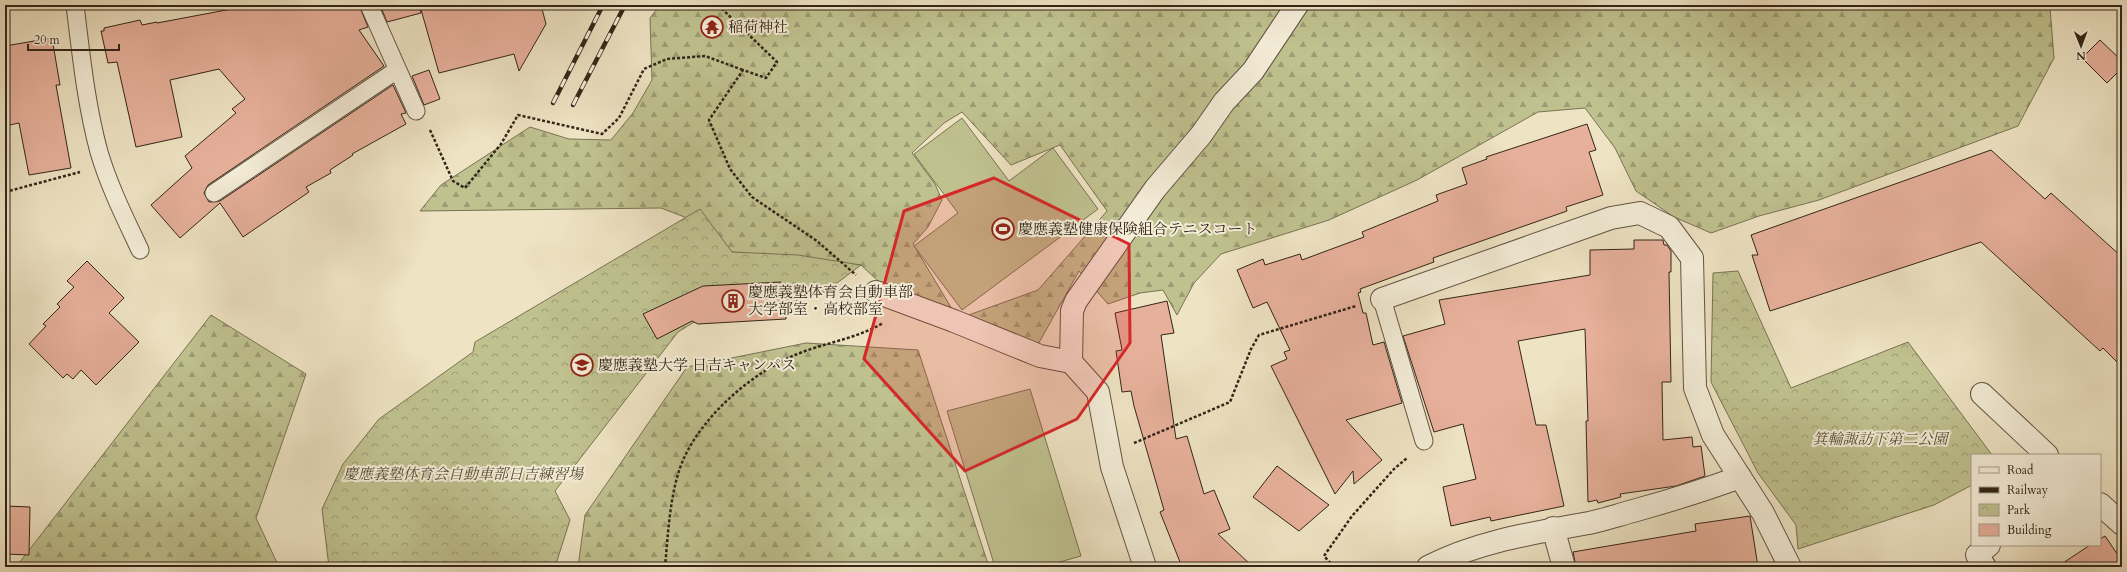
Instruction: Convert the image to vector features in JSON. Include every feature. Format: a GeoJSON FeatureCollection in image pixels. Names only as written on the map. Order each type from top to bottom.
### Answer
{"type":"FeatureCollection","features":[{"type":"Feature","properties":{"kind":"street"},"geometry":{"type":"LineString","coordinates":[[1071,362],[1072,311],[1076,301],[1160,183],[1201,135],[1224,102],[1253,71],[1297,5]]}},
{"type":"Feature","properties":{"kind":"street"},"geometry":{"type":"LineString","coordinates":[[1382,299],[1611,218],[1640,213],[1669,227],[1692,258],[1695,388],[1713,435],[1763,513],[1790,567]]}},
{"type":"Feature","properties":{"kind":"street"},"geometry":{"type":"LineString","coordinates":[[876,292],[912,307],[954,321],[1040,356],[1071,362],[1098,392],[1112,467],[1145,567]]}},
{"type":"Feature","properties":{"kind":"street"},"geometry":{"type":"LineString","coordinates":[[1982,394],[2046,454]]}},
{"type":"Feature","properties":{"kind":"street"},"geometry":{"type":"LineString","coordinates":[[1428,567],[1443,559],[1502,539],[1553,528],[1590,523],[1686,496],[1740,477]]}},
{"type":"Feature","properties":{"kind":"street"},"geometry":{"type":"LineString","coordinates":[[2101,505],[2122,524]]}},
{"type":"Feature","properties":{"kind":"street"},"geometry":{"type":"LineString","coordinates":[[1553,528],[1564,567]]}},
{"type":"Feature","properties":{"kind":"street"},"geometry":{"type":"LineString","coordinates":[[1985,567],[1977,555],[1989,546]]}},
{"type":"Feature","properties":{"kind":"lane"},"geometry":{"type":"LineString","coordinates":[[76,5],[91,117],[103,165],[140,250]]}},
{"type":"Feature","properties":{"kind":"lane"},"geometry":{"type":"LineString","coordinates":[[369,5],[416,111]]}},
{"type":"Feature","properties":{"kind":"lane"},"geometry":{"type":"LineString","coordinates":[[214,193],[397,70]]}},
{"type":"Feature","properties":{"kind":"lane"},"geometry":{"type":"LineString","coordinates":[[1382,299],[1424,441]]}},
{"type":"Feature","properties":{"kind":"path"},"geometry":{"type":"LineString","coordinates":[[416,111],[425,116],[437,148],[453,180],[465,188],[500,144],[518,115],[602,134],[619,118],[632,89],[644,69],[667,59],[705,56],[766,78],[777,62],[718,5]]}},
{"type":"Feature","properties":{"kind":"path"},"geometry":{"type":"LineString","coordinates":[[743,70],[708,120],[730,169],[752,196],[817,241],[876,292]]}},
{"type":"Feature","properties":{"kind":"path"},"geometry":{"type":"LineString","coordinates":[[5,192],[103,165]]}},
{"type":"Feature","properties":{"kind":"path"},"geometry":{"type":"LineString","coordinates":[[1108,447],[1131,444],[1230,402],[1251,349],[1259,335],[1382,299]]}},
{"type":"Feature","properties":{"kind":"path"},"geometry":{"type":"LineString","coordinates":[[665,567],[675,488],[684,457],[705,424],[737,392],[764,370],[795,355],[876,327],[912,307]]}},
{"type":"Feature","properties":{"kind":"path"},"geometry":{"type":"LineString","coordinates":[[1334,567],[1324,556],[1352,516],[1394,469]]}},
{"type":"Feature","properties":{"kind":"highlighted area"},"geometry":{"type":"Polygon","coordinates":[[[994,178],[1129,244],[1130,343],[1077,419],[965,471],[864,359],[904,211],[994,178]]]}},
{"type":"Feature","properties":{"kind":"green space"},"geometry":{"type":"Polygon","coordinates":[[[660,5],[700,5],[706,9],[717,5],[2047,5],[2050,8],[2054,58],[2018,126],[1819,200],[1759,216],[1711,233],[1674,217],[1636,191],[1615,148],[1585,108],[1538,112],[1417,180],[1329,220],[1221,254],[1194,283],[1177,315],[1163,290],[1140,293],[1108,304],[1079,271],[1036,348],[963,317],[1038,290],[1107,211],[1060,145],[1011,165],[962,112],[944,123],[912,153],[935,184],[942,200],[928,227],[913,244],[952,309],[879,282],[861,265],[732,252],[687,218],[661,208],[420,211],[441,185],[530,127],[569,139],[611,140],[633,113],[652,80],[650,18],[660,5]]]}},
{"type":"Feature","properties":{"kind":"green space","name":"慶應義塾健康保険組合テニスコート"},"geometry":{"type":"Polygon","coordinates":[[[962,118],[1009,181],[1053,148],[1098,209],[962,310],[914,246],[958,213],[914,154],[962,118]]]}},
{"type":"Feature","properties":{"kind":"green space","name":"慶應義塾体育会自動車部日吉練習場"},"geometry":{"type":"Polygon","coordinates":[[[700,209],[732,252],[798,255],[861,265],[821,295],[736,296],[678,332],[555,491],[570,520],[555,567],[329,567],[322,509],[343,464],[379,419],[473,352],[475,342],[700,209]]]}},
{"type":"Feature","properties":{"kind":"green space","name":"箕輪諏訪下第二公園"},"geometry":{"type":"Polygon","coordinates":[[[1738,271],[1791,388],[1908,342],[1991,454],[1971,454],[1971,486],[1934,505],[1798,549],[1796,525],[1758,473],[1711,382],[1713,273],[1738,271]]]}},
{"type":"Feature","properties":{"kind":"green space"},"geometry":{"type":"Polygon","coordinates":[[[211,315],[306,374],[256,518],[279,567],[16,567],[211,315]]]}},
{"type":"Feature","properties":{"kind":"green space"},"geometry":{"type":"Polygon","coordinates":[[[806,343],[918,350],[989,567],[578,567],[585,515],[687,367],[806,343]]]}},
{"type":"Feature","properties":{"kind":"green space"},"geometry":{"type":"Polygon","coordinates":[[[1030,389],[1081,556],[1042,567],[995,567],[947,411],[1030,389]]]}},
{"type":"Feature","properties":{"kind":"building"},"geometry":{"type":"Polygon","coordinates":[[[253,5],[359,5],[368,27],[359,30],[384,66],[208,185],[204,193],[209,202],[220,201],[393,85],[406,113],[401,114],[406,124],[352,154],[353,155],[330,170],[331,173],[306,187],[309,192],[243,237],[220,203],[180,238],[151,205],[192,168],[185,156],[236,113],[232,109],[245,99],[219,69],[170,80],[182,137],[136,147],[117,62],[108,63],[101,31],[104,31],[104,28],[140,20],[142,25],[253,5]]]}},
{"type":"Feature","properties":{"kind":"building"},"geometry":{"type":"Polygon","coordinates":[[[380,5],[541,5],[546,24],[519,71],[514,54],[439,73],[420,6],[421,13],[387,22],[380,5]]]}},
{"type":"Feature","properties":{"kind":"building"},"geometry":{"type":"Polygon","coordinates":[[[52,38],[60,85],[56,85],[71,168],[29,175],[19,123],[5,126],[5,46],[52,38]]]}},
{"type":"Feature","properties":{"kind":"building"},"geometry":{"type":"Polygon","coordinates":[[[2100,40],[2122,61],[2122,68],[2107,83],[2082,58],[2100,40]]]}},
{"type":"Feature","properties":{"kind":"building"},"geometry":{"type":"Polygon","coordinates":[[[429,70],[440,99],[424,105],[412,76],[429,70]]]}},
{"type":"Feature","properties":{"kind":"building"},"geometry":{"type":"Polygon","coordinates":[[[1587,124],[1596,150],[1589,152],[1603,195],[1566,207],[1567,211],[1433,258],[1434,262],[1360,289],[1361,292],[1358,293],[1363,313],[1366,313],[1373,345],[1384,342],[1402,403],[1346,420],[1382,460],[1354,484],[1353,471],[1335,494],[1271,366],[1287,359],[1284,352],[1290,350],[1267,302],[1253,308],[1237,270],[1263,259],[1265,265],[1300,254],[1302,260],[1364,237],[1362,232],[1438,201],[1436,195],[1467,184],[1462,168],[1487,159],[1486,157],[1587,124]]]}},
{"type":"Feature","properties":{"kind":"building"},"geometry":{"type":"Polygon","coordinates":[[[1991,150],[2045,199],[2051,193],[2122,257],[2122,367],[2103,348],[2100,351],[1981,242],[1770,311],[1752,255],[1758,255],[1751,235],[1991,150]]]}},
{"type":"Feature","properties":{"kind":"building"},"geometry":{"type":"Polygon","coordinates":[[[1634,240],[1663,240],[1664,245],[1667,245],[1671,251],[1671,272],[1669,272],[1671,382],[1662,382],[1663,440],[1692,437],[1693,447],[1701,446],[1705,476],[1676,486],[1620,494],[1621,497],[1598,503],[1597,500],[1588,502],[1586,421],[1588,421],[1585,329],[1518,341],[1536,425],[1546,425],[1564,506],[1491,521],[1490,517],[1451,526],[1443,487],[1476,479],[1463,424],[1434,432],[1403,336],[1445,324],[1439,300],[1590,275],[1590,250],[1634,249],[1634,240]]]}},
{"type":"Feature","properties":{"kind":"building"},"geometry":{"type":"Polygon","coordinates":[[[87,261],[124,298],[109,313],[139,342],[96,385],[81,370],[73,379],[67,374],[63,378],[29,344],[46,326],[43,324],[60,307],[57,304],[74,287],[67,281],[87,261]]]}},
{"type":"Feature","properties":{"kind":"building","name":"慶應義塾体育会自動車部 大学部室・高校部室"},"geometry":{"type":"Polygon","coordinates":[[[781,282],[782,289],[796,288],[797,313],[786,314],[786,319],[698,324],[692,321],[657,339],[643,314],[703,286],[781,282]]]}},
{"type":"Feature","properties":{"kind":"building"},"geometry":{"type":"Polygon","coordinates":[[[1167,301],[1174,333],[1161,335],[1176,439],[1187,436],[1204,494],[1214,490],[1230,529],[1218,534],[1253,567],[1182,567],[1160,512],[1164,510],[1131,391],[1122,392],[1116,351],[1122,350],[1115,313],[1167,301]]]}},
{"type":"Feature","properties":{"kind":"building"},"geometry":{"type":"Polygon","coordinates":[[[1277,466],[1329,505],[1299,531],[1253,497],[1277,466]]]}},
{"type":"Feature","properties":{"kind":"building"},"geometry":{"type":"Polygon","coordinates":[[[5,506],[30,507],[29,555],[5,554],[5,506]]]}},
{"type":"Feature","properties":{"kind":"building"},"geometry":{"type":"Polygon","coordinates":[[[1750,516],[1758,567],[1576,567],[1573,552],[1696,531],[1695,524],[1750,516]]]}},
{"type":"Feature","properties":{"kind":"building"},"geometry":{"type":"Polygon","coordinates":[[[2105,536],[2122,561],[2122,567],[2057,567],[2088,546],[2101,546],[2101,538],[2105,536]]]}},
{"type":"Feature","properties":{"kind":"railway"},"geometry":{"type":"LineString","coordinates":[[553,103],[603,5]]}},
{"type":"Feature","properties":{"kind":"railway"},"geometry":{"type":"LineString","coordinates":[[573,105],[625,5]]}},
{"type":"Feature","properties":{"kind":"place","name":"稲荷神社"},"geometry":{"type":"Point","coordinates":[712,27]}},
{"type":"Feature","properties":{"kind":"place","name":"慶應義塾健康保険組合テニスコート"},"geometry":{"type":"Point","coordinates":[1003,229]}},
{"type":"Feature","properties":{"kind":"place","name":"慶應義塾体育会自動車部 大学部室・高校部室"},"geometry":{"type":"Point","coordinates":[733,301]}},
{"type":"Feature","properties":{"kind":"place","name":"慶應義塾大学 日吉キャンパス"},"geometry":{"type":"Point","coordinates":[582,365]}}]}
